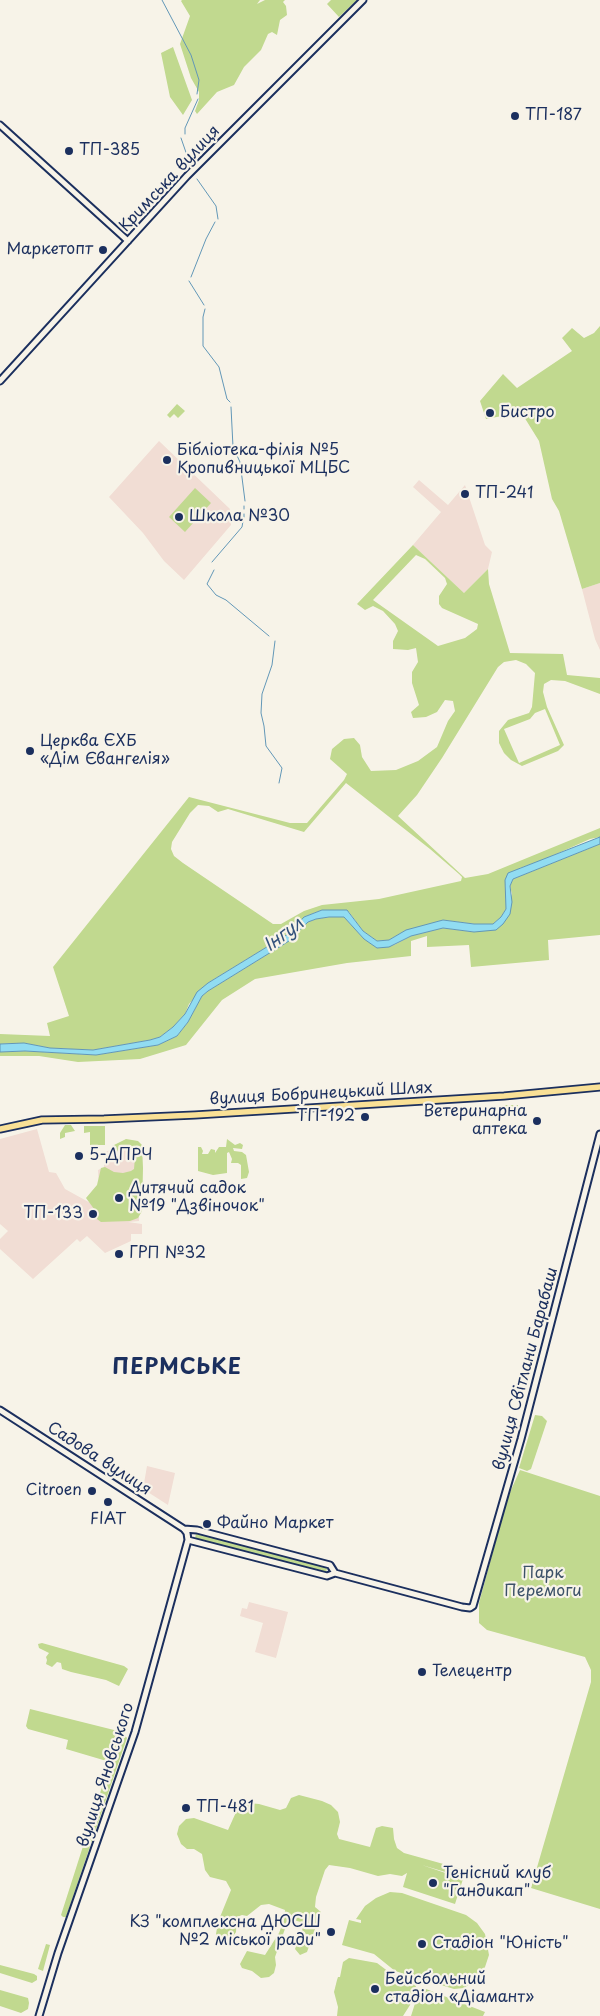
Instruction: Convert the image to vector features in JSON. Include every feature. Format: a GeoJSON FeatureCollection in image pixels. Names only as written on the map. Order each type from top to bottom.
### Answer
{"type":"FeatureCollection","features":[{"type":"Feature","properties":{"kind":"main road","name":"вулиця Бобринецький Шлях"},"geometry":{"type":"LineString","coordinates":[[0,1129],[42,1120],[104,1120],[204,1115],[504,1096],[600,1087]]}},
{"type":"Feature","properties":{"kind":"street","name":"Кримська вулиця"},"geometry":{"type":"LineString","coordinates":[[0,381],[214,149],[363,0]]}},
{"type":"Feature","properties":{"kind":"street"},"geometry":{"type":"LineString","coordinates":[[0,125],[128,242]]}},
{"type":"Feature","properties":{"kind":"street","name":"вулиця Світлани Барабаш"},"geometry":{"type":"LineString","coordinates":[[335,1573],[470,1608],[475,1603],[521,1440],[600,1134]]}},
{"type":"Feature","properties":{"kind":"street","name":"Садова вулиця"},"geometry":{"type":"LineString","coordinates":[[0,1410],[184,1529]]}},
{"type":"Feature","properties":{"kind":"street"},"geometry":{"type":"LineString","coordinates":[[184,1529],[191,1529],[330,1566],[335,1573],[327,1576],[188,1540],[184,1529]]}},
{"type":"Feature","properties":{"kind":"street","name":"вулиця Яновського"},"geometry":{"type":"LineString","coordinates":[[39,2016],[58,1953],[137,1725],[188,1540]]}},
{"type":"Feature","properties":{"kind":"shaded area","name":"Школа №30"},"geometry":{"type":"Polygon","coordinates":[[[159,441],[230,509],[231,525],[184,580],[164,561],[143,533],[109,497],[159,441]]]}},
{"type":"Feature","properties":{"kind":"shaded area"},"geometry":{"type":"Polygon","coordinates":[[[419,480],[448,505],[465,485],[485,545],[492,552],[488,569],[464,593],[413,545],[441,512],[413,487],[419,480]]]}},
{"type":"Feature","properties":{"kind":"shaded area"},"geometry":{"type":"Polygon","coordinates":[[[600,583],[600,650],[595,639],[582,589],[600,583]]]}},
{"type":"Feature","properties":{"kind":"shaded area"},"geometry":{"type":"Polygon","coordinates":[[[37,1129],[49,1172],[56,1173],[65,1189],[94,1205],[101,1220],[98,1170],[104,1167],[104,1153],[121,1144],[138,1143],[139,1221],[128,1222],[142,1224],[142,1234],[131,1234],[131,1241],[105,1253],[87,1236],[80,1242],[77,1239],[33,1279],[0,1249],[0,1239],[8,1231],[0,1224],[0,1139],[37,1129]]]}},
{"type":"Feature","properties":{"kind":"shaded area"},"geometry":{"type":"Polygon","coordinates":[[[147,1466],[175,1473],[168,1505],[143,1489],[147,1466]]]}},
{"type":"Feature","properties":{"kind":"shaded area"},"geometry":{"type":"Polygon","coordinates":[[[249,1602],[288,1612],[276,1658],[255,1652],[263,1623],[240,1616],[242,1608],[247,1609],[249,1602]]]}},
{"type":"Feature","properties":{"kind":"green space"},"geometry":{"type":"Polygon","coordinates":[[[182,0],[260,0],[257,4],[265,0],[285,0],[283,2],[286,6],[287,15],[280,20],[277,35],[272,32],[268,34],[261,50],[244,67],[234,85],[217,92],[197,114],[195,111],[199,100],[199,92],[191,78],[180,44],[190,16],[182,0]]]}},
{"type":"Feature","properties":{"kind":"green space"},"geometry":{"type":"Polygon","coordinates":[[[331,0],[357,0],[339,17],[327,4],[331,0]]]}},
{"type":"Feature","properties":{"kind":"green space"},"geometry":{"type":"Polygon","coordinates":[[[173,47],[192,100],[183,115],[170,97],[161,53],[173,47]]]}},
{"type":"Feature","properties":{"kind":"green space"},"geometry":{"type":"Polygon","coordinates":[[[600,326],[600,583],[582,589],[559,511],[552,499],[539,441],[521,412],[514,406],[502,416],[486,419],[480,401],[503,374],[517,388],[572,351],[562,338],[572,328],[584,338],[594,333],[600,326]]]}},
{"type":"Feature","properties":{"kind":"green space"},"geometry":{"type":"Polygon","coordinates":[[[177,404],[185,411],[178,418],[174,414],[170,418],[167,415],[177,404]]]}},
{"type":"Feature","properties":{"kind":"green space"},"geometry":{"type":"Polygon","coordinates":[[[195,488],[211,503],[185,532],[169,517],[195,488]]]}},
{"type":"Feature","properties":{"kind":"green space"},"geometry":{"type":"Polygon","coordinates":[[[413,545],[464,593],[488,569],[489,584],[510,653],[563,654],[567,675],[600,678],[600,694],[565,681],[551,680],[544,684],[543,692],[547,707],[564,745],[558,751],[522,766],[511,760],[504,753],[499,743],[499,731],[508,720],[529,713],[532,707],[535,673],[526,664],[516,660],[504,662],[498,667],[417,795],[398,816],[465,878],[488,874],[600,828],[600,837],[590,839],[520,868],[505,886],[507,896],[506,909],[493,924],[474,924],[443,920],[401,933],[389,940],[377,941],[363,931],[349,912],[322,910],[304,917],[288,934],[208,983],[189,1004],[185,1014],[160,1037],[93,1050],[50,1048],[24,1043],[0,1044],[0,1034],[50,1036],[47,1023],[69,1016],[53,967],[189,797],[290,823],[307,823],[347,774],[330,759],[332,749],[344,739],[354,738],[360,745],[362,757],[371,771],[396,770],[418,761],[437,747],[448,721],[455,711],[453,701],[445,700],[437,712],[426,717],[413,718],[411,712],[419,705],[412,683],[412,672],[418,662],[416,648],[408,650],[393,649],[393,641],[398,631],[395,624],[383,611],[373,606],[365,610],[357,604],[413,545]],[[416,555],[373,600],[438,646],[465,638],[477,629],[478,624],[442,608],[439,604],[439,596],[447,584],[445,578],[425,559],[416,555]],[[545,709],[535,713],[530,719],[504,729],[519,763],[560,745],[545,709]],[[346,783],[304,832],[228,809],[218,812],[209,806],[198,805],[190,813],[172,842],[171,849],[174,856],[183,863],[273,924],[281,924],[304,911],[322,905],[379,899],[461,881],[462,877],[430,849],[346,783]]]}},
{"type":"Feature","properties":{"kind":"green space"},"geometry":{"type":"Polygon","coordinates":[[[600,844],[600,935],[548,940],[549,960],[471,967],[469,945],[427,947],[427,936],[411,941],[411,956],[347,963],[255,979],[222,1000],[186,1045],[140,1059],[78,1062],[39,1056],[0,1056],[0,1052],[25,1051],[96,1055],[158,1045],[177,1036],[188,1022],[202,996],[208,991],[289,941],[308,922],[316,919],[344,917],[364,939],[378,948],[394,945],[411,936],[443,928],[474,932],[503,924],[512,894],[510,886],[513,879],[600,844]]]}},
{"type":"Feature","properties":{"kind":"green space"},"geometry":{"type":"Polygon","coordinates":[[[505,1105],[518,1105],[518,1115],[506,1116],[505,1105]]]}},
{"type":"Feature","properties":{"kind":"green space"},"geometry":{"type":"Polygon","coordinates":[[[65,1125],[71,1125],[75,1131],[65,1133],[65,1137],[60,1139],[60,1133],[65,1125]]]}},
{"type":"Feature","properties":{"kind":"green space"},"geometry":{"type":"Polygon","coordinates":[[[84,1126],[105,1126],[105,1145],[90,1145],[90,1132],[84,1133],[84,1126]]]}},
{"type":"Feature","properties":{"kind":"green space","name":"Дитячий садок №19 \"Дзвіночок\""},"geometry":{"type":"Polygon","coordinates":[[[126,1139],[138,1141],[142,1145],[142,1211],[138,1218],[130,1221],[101,1222],[97,1219],[97,1213],[86,1198],[97,1185],[101,1168],[105,1167],[114,1172],[123,1173],[134,1169],[135,1157],[132,1151],[126,1149],[111,1153],[110,1150],[112,1146],[126,1139]]]}},
{"type":"Feature","properties":{"kind":"green space"},"geometry":{"type":"Polygon","coordinates":[[[227,1139],[235,1145],[240,1143],[243,1145],[242,1149],[233,1148],[234,1151],[242,1152],[246,1155],[249,1172],[247,1178],[241,1179],[241,1165],[231,1163],[232,1159],[229,1152],[227,1153],[227,1173],[213,1175],[198,1171],[198,1147],[201,1147],[202,1154],[208,1154],[211,1149],[215,1150],[215,1153],[219,1147],[226,1147],[227,1139]]]}},
{"type":"Feature","properties":{"kind":"green space"},"geometry":{"type":"Polygon","coordinates":[[[535,1415],[542,1416],[547,1421],[531,1469],[527,1471],[519,1468],[535,1415]]]}},
{"type":"Feature","properties":{"kind":"green space","name":"Парк Перемоги"},"geometry":{"type":"Polygon","coordinates":[[[520,1470],[600,1496],[600,1909],[531,1888],[591,1682],[591,1670],[585,1657],[487,1630],[479,1623],[479,1603],[507,1499],[520,1470]]]}},
{"type":"Feature","properties":{"kind":"green space"},"geometry":{"type":"Polygon","coordinates":[[[196,1533],[327,1569],[324,1573],[195,1539],[196,1533]]]}},
{"type":"Feature","properties":{"kind":"green space"},"geometry":{"type":"Polygon","coordinates":[[[42,1643],[124,1666],[128,1669],[119,1686],[106,1680],[62,1669],[61,1663],[57,1662],[52,1667],[46,1664],[46,1657],[49,1653],[39,1648],[38,1644],[42,1643]]]}},
{"type":"Feature","properties":{"kind":"green space"},"geometry":{"type":"Polygon","coordinates":[[[30,1709],[122,1732],[127,1738],[66,1917],[61,1915],[110,1762],[66,1749],[68,1740],[28,1729],[26,1726],[30,1709]]]}},
{"type":"Feature","properties":{"kind":"green space"},"geometry":{"type":"Polygon","coordinates":[[[299,1795],[322,1801],[331,1805],[338,1812],[340,1822],[337,1834],[339,1839],[370,1847],[376,1828],[382,1826],[393,1828],[397,1848],[404,1853],[465,1870],[462,1877],[422,1865],[463,1879],[455,1904],[403,1887],[407,1873],[402,1876],[390,1874],[378,1876],[350,1868],[329,1865],[325,1870],[316,1897],[315,1907],[321,1912],[307,1952],[300,1955],[295,1949],[304,1925],[293,1920],[286,1926],[275,1957],[274,1973],[269,1977],[261,1978],[252,1971],[242,1968],[240,1964],[247,1951],[265,1955],[279,1933],[284,1920],[285,1910],[269,1904],[261,1905],[247,1916],[237,1917],[236,1932],[228,1942],[220,1940],[216,1934],[218,1922],[231,1890],[226,1881],[210,1877],[205,1870],[202,1854],[194,1849],[187,1849],[181,1844],[177,1834],[179,1826],[186,1819],[194,1818],[228,1830],[239,1802],[259,1804],[280,1810],[286,1808],[291,1798],[299,1795]]]}},
{"type":"Feature","properties":{"kind":"green space","name":"Стадіон \"Юність\""},"geometry":{"type":"Polygon","coordinates":[[[390,1892],[402,1893],[466,1915],[477,1923],[485,1934],[489,1955],[485,1967],[478,1978],[464,1988],[454,1989],[395,1971],[374,1954],[342,1945],[349,1920],[361,1923],[361,1920],[356,1919],[365,1906],[376,1898],[390,1892]]]}},
{"type":"Feature","properties":{"kind":"green space"},"geometry":{"type":"Polygon","coordinates":[[[46,1944],[50,1945],[43,1971],[38,1969],[46,1944]]]}},
{"type":"Feature","properties":{"kind":"green space","name":"Бейсбольний стадіон «Діамант»"},"geometry":{"type":"Polygon","coordinates":[[[349,1958],[377,1963],[393,1975],[416,1986],[410,2005],[403,2016],[337,2016],[338,2007],[334,1992],[343,1962],[349,1958]]]}},
{"type":"Feature","properties":{"kind":"green space"},"geometry":{"type":"Polygon","coordinates":[[[0,1965],[34,1974],[37,1976],[37,1980],[32,1983],[0,1973],[0,1965]]]}},
{"type":"Feature","properties":{"kind":"green space"},"geometry":{"type":"Polygon","coordinates":[[[426,1989],[485,2012],[483,2016],[411,2016],[419,1991],[426,1989]]]}},
{"type":"Feature","properties":{"kind":"green space"},"geometry":{"type":"Polygon","coordinates":[[[0,1990],[28,1998],[28,2009],[21,2013],[0,2006],[0,1990]]]}},
{"type":"Feature","properties":{"kind":"water"},"geometry":{"type":"Polygon","coordinates":[[[600,837],[600,844],[513,879],[510,886],[512,902],[510,914],[496,930],[474,932],[443,928],[411,936],[389,947],[377,948],[364,939],[344,917],[316,919],[308,922],[289,941],[208,991],[202,996],[188,1022],[177,1036],[158,1045],[96,1055],[25,1051],[0,1052],[0,1044],[24,1043],[50,1048],[93,1050],[160,1037],[185,1014],[197,992],[208,983],[288,934],[304,917],[322,910],[347,910],[363,931],[377,941],[389,940],[406,930],[443,920],[474,924],[493,924],[506,909],[505,880],[508,873],[600,837]]]}},
{"type":"Feature","properties":{"kind":"waterway"},"geometry":{"type":"LineString","coordinates":[[162,0],[191,55],[199,80],[197,94]]}},
{"type":"Feature","properties":{"kind":"waterway"},"geometry":{"type":"LineString","coordinates":[[185,134],[185,128],[198,99]]}},
{"type":"Feature","properties":{"kind":"waterway"},"geometry":{"type":"LineString","coordinates":[[181,138],[190,164]]}},
{"type":"Feature","properties":{"kind":"waterway"},"geometry":{"type":"LineString","coordinates":[[197,179],[216,206],[218,219]]}},
{"type":"Feature","properties":{"kind":"waterway"},"geometry":{"type":"LineString","coordinates":[[191,277],[215,222]]}},
{"type":"Feature","properties":{"kind":"waterway"},"geometry":{"type":"LineString","coordinates":[[189,281],[204,305]]}},
{"type":"Feature","properties":{"kind":"waterway"},"geometry":{"type":"LineString","coordinates":[[205,309],[203,317],[203,346],[219,367],[227,399],[230,402]]}},
{"type":"Feature","properties":{"kind":"waterway"},"geometry":{"type":"LineString","coordinates":[[231,407],[233,447],[240,462],[245,501]]}},
{"type":"Feature","properties":{"kind":"waterway"},"geometry":{"type":"LineString","coordinates":[[212,562],[242,527],[243,521]]}},
{"type":"Feature","properties":{"kind":"waterway"},"geometry":{"type":"LineString","coordinates":[[214,570],[207,584],[216,595],[226,600],[269,636]]}},
{"type":"Feature","properties":{"kind":"waterway"},"geometry":{"type":"LineString","coordinates":[[275,641],[272,665],[262,694],[261,713],[266,746],[282,768],[279,783]]}},
{"type":"Feature","properties":{"kind":"place","name":"ТП-187"},"geometry":{"type":"Point","coordinates":[515,116]}},
{"type":"Feature","properties":{"kind":"place","name":"ТП-385"},"geometry":{"type":"Point","coordinates":[69,151]}},
{"type":"Feature","properties":{"kind":"place","name":"Маркетопт"},"geometry":{"type":"Point","coordinates":[103,250]}},
{"type":"Feature","properties":{"kind":"place","name":"Бистро"},"geometry":{"type":"Point","coordinates":[490,413]}},
{"type":"Feature","properties":{"kind":"place","name":"Бібліотека-філія №5 Кропивницької МЦБС"},"geometry":{"type":"Point","coordinates":[167,460]}},
{"type":"Feature","properties":{"kind":"place","name":"ТП-241"},"geometry":{"type":"Point","coordinates":[465,494]}},
{"type":"Feature","properties":{"kind":"place","name":"Школа №30"},"geometry":{"type":"Point","coordinates":[179,517]}},
{"type":"Feature","properties":{"kind":"place","name":"Церква ЄХБ «Дім Євангелія»"},"geometry":{"type":"Point","coordinates":[30,751]}},
{"type":"Feature","properties":{"kind":"place","name":"ТП-192"},"geometry":{"type":"Point","coordinates":[365,1117]}},
{"type":"Feature","properties":{"kind":"place","name":"Ветеринарна аптека"},"geometry":{"type":"Point","coordinates":[537,1121]}},
{"type":"Feature","properties":{"kind":"place","name":"5-ДПРЧ"},"geometry":{"type":"Point","coordinates":[79,1156]}},
{"type":"Feature","properties":{"kind":"place","name":"Дитячий садок №19 \"Дзвіночок\""},"geometry":{"type":"Point","coordinates":[119,1198]}},
{"type":"Feature","properties":{"kind":"place","name":"ТП-133"},"geometry":{"type":"Point","coordinates":[93,1214]}},
{"type":"Feature","properties":{"kind":"place","name":"ГРП №32"},"geometry":{"type":"Point","coordinates":[119,1254]}},
{"type":"Feature","properties":{"kind":"place","name":"Citroen"},"geometry":{"type":"Point","coordinates":[92,1491]}},
{"type":"Feature","properties":{"kind":"place","name":"FIAT"},"geometry":{"type":"Point","coordinates":[108,1502]}},
{"type":"Feature","properties":{"kind":"place","name":"Файно Маркет"},"geometry":{"type":"Point","coordinates":[207,1524]}},
{"type":"Feature","properties":{"kind":"place","name":"Телецентр"},"geometry":{"type":"Point","coordinates":[422,1672]}},
{"type":"Feature","properties":{"kind":"place","name":"ТП-481"},"geometry":{"type":"Point","coordinates":[186,1808]}},
{"type":"Feature","properties":{"kind":"place","name":"Тенісний клуб \"Гандикап\""},"geometry":{"type":"Point","coordinates":[433,1883]}},
{"type":"Feature","properties":{"kind":"place","name":"КЗ \"комплексна ДЮСШ №2 міської ради\""},"geometry":{"type":"Point","coordinates":[331,1932]}},
{"type":"Feature","properties":{"kind":"place","name":"Стадіон \"Юність\""},"geometry":{"type":"Point","coordinates":[422,1944]}},
{"type":"Feature","properties":{"kind":"place","name":"Бейсбольний стадіон «Діамант»"},"geometry":{"type":"Point","coordinates":[375,1989]}},
{"type":"Feature","properties":{"kind":"district","name":"ПЕРМСЬКЕ"},"geometry":{"type":"Point","coordinates":[177,1368]}},
{"type":"Feature","properties":{"kind":"water label","name":"Інгул"},"geometry":{"type":"Point","coordinates":[284,935]}}]}
